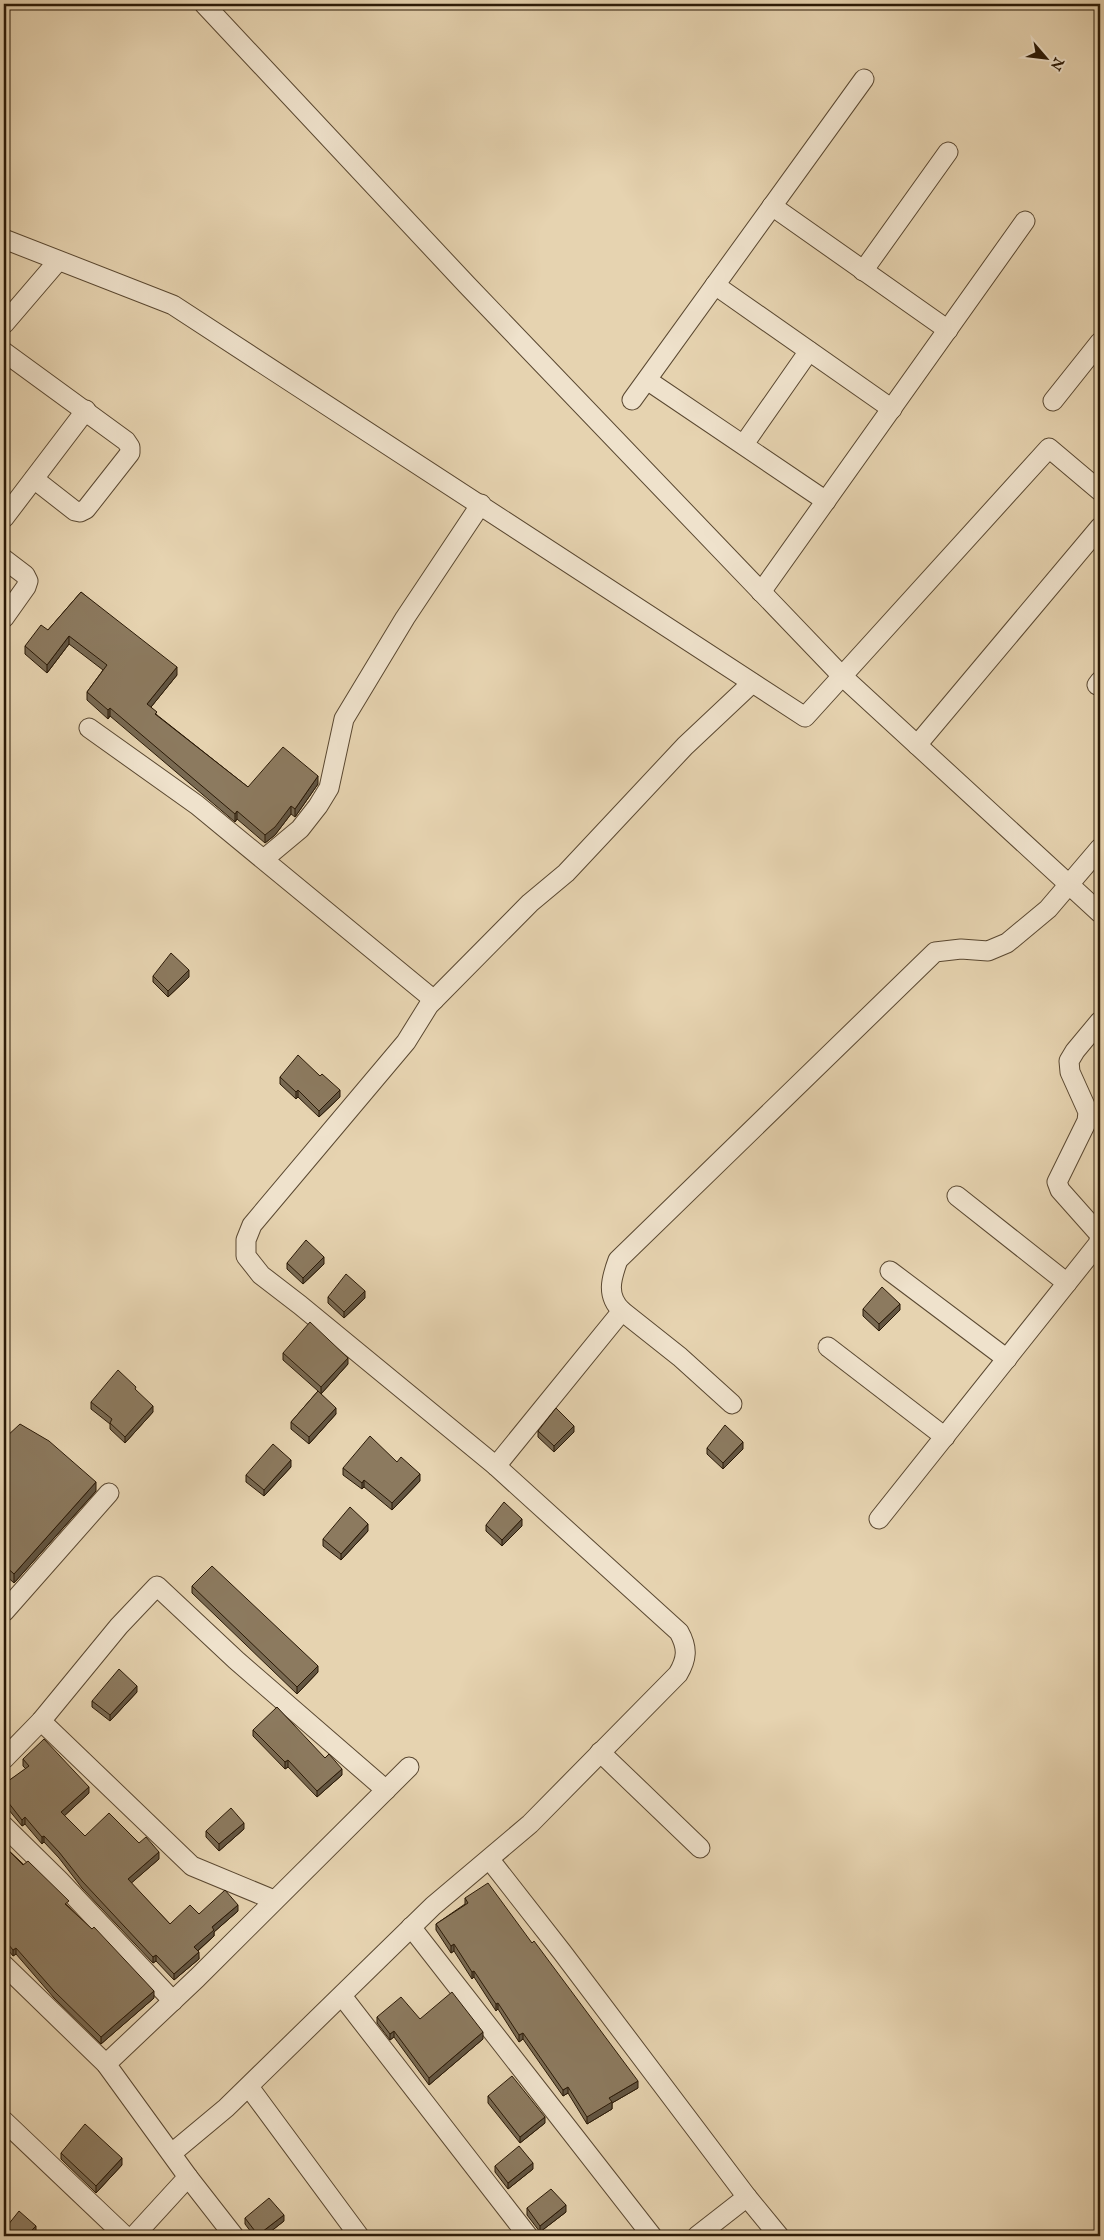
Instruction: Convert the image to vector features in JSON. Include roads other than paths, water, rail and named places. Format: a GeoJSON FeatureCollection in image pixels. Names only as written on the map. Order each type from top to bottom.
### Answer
{"type":"FeatureCollection","features":[{"type":"Feature","properties":{"kind":"street"},"geometry":{"type":"LineString","coordinates":[[204,4],[467,285],[842,676],[1100,913]]}},
{"type":"Feature","properties":{"kind":"street"},"geometry":{"type":"LineString","coordinates":[[632,400],[864,79]]}},
{"type":"Feature","properties":{"kind":"street"},"geometry":{"type":"LineString","coordinates":[[863,271],[948,152]]}},
{"type":"Feature","properties":{"kind":"street"},"geometry":{"type":"LineString","coordinates":[[772,206],[948,330]]}},
{"type":"Feature","properties":{"kind":"street"},"geometry":{"type":"LineString","coordinates":[[761,592],[1025,221]]}},
{"type":"Feature","properties":{"kind":"street"},"geometry":{"type":"LineString","coordinates":[[4,240],[173,305],[805,717],[1048,448],[1100,491]]}},
{"type":"Feature","properties":{"kind":"street"},"geometry":{"type":"LineString","coordinates":[[4,324],[58,261]]}},
{"type":"Feature","properties":{"kind":"street"},"geometry":{"type":"LineString","coordinates":[[715,285],[892,409]]}},
{"type":"Feature","properties":{"kind":"street"},"geometry":{"type":"LineString","coordinates":[[1054,401],[1100,342]]}},
{"type":"Feature","properties":{"kind":"street"},"geometry":{"type":"LineString","coordinates":[[744,444],[809,351]]}},
{"type":"Feature","properties":{"kind":"street"},"geometry":{"type":"LineString","coordinates":[[7,361],[86,410],[126,441],[130,447],[130,453],[86,509],[80,512],[75,511],[34,479]]}},
{"type":"Feature","properties":{"kind":"street"},"geometry":{"type":"LineString","coordinates":[[647,380],[826,500]]}},
{"type":"Feature","properties":{"kind":"street"},"geometry":{"type":"LineString","coordinates":[[4,518],[86,410]]}},
{"type":"Feature","properties":{"kind":"street"},"geometry":{"type":"LineString","coordinates":[[264,859],[300,829],[318,806],[329,788],[344,719],[405,618],[481,504]]}},
{"type":"Feature","properties":{"kind":"street"},"geometry":{"type":"LineString","coordinates":[[917,745],[1100,527]]}},
{"type":"Feature","properties":{"kind":"street"},"geometry":{"type":"LineString","coordinates":[[4,559],[25,575],[28,581],[26,587],[4,618]]}},
{"type":"Feature","properties":{"kind":"street"},"geometry":{"type":"LineString","coordinates":[[172,2153],[249,2087],[433,1906],[490,1860],[530,1824],[678,1674],[685,1663],[684,1640],[679,1632],[496,1466],[261,1275],[246,1256],[246,1240],[252,1225],[406,1042],[434,1000],[530,903],[566,873],[685,746],[752,683]]}},
{"type":"Feature","properties":{"kind":"street"},"geometry":{"type":"LineString","coordinates":[[89,728],[197,805],[434,1000]]}},
{"type":"Feature","properties":{"kind":"street"},"geometry":{"type":"LineString","coordinates":[[732,1404],[614,1304],[611,1292],[612,1276],[618,1260],[935,952],[962,949],[988,951],[1007,943],[1048,909],[1100,848]]}},
{"type":"Feature","properties":{"kind":"street"},"geometry":{"type":"LineString","coordinates":[[879,1519],[1098,1244],[1100,1236],[1060,1190],[1057,1182],[1087,1121],[1088,1112],[1070,1072],[1069,1061],[1075,1050],[1100,1021]]}},
{"type":"Feature","properties":{"kind":"street"},"geometry":{"type":"LineString","coordinates":[[957,1196],[1067,1283]]}},
{"type":"Feature","properties":{"kind":"street"},"geometry":{"type":"LineString","coordinates":[[890,1271],[1007,1359]]}},
{"type":"Feature","properties":{"kind":"street"},"geometry":{"type":"LineString","coordinates":[[496,1466],[622,1311]]}},
{"type":"Feature","properties":{"kind":"street"},"geometry":{"type":"LineString","coordinates":[[828,1347],[945,1437]]}},
{"type":"Feature","properties":{"kind":"street"},"geometry":{"type":"LineString","coordinates":[[4,1612],[109,1493]]}},
{"type":"Feature","properties":{"kind":"street"},"geometry":{"type":"LineString","coordinates":[[4,1759],[41,1721],[119,1626],[157,1586],[236,1660],[386,1790]]}},
{"type":"Feature","properties":{"kind":"street"},"geometry":{"type":"LineString","coordinates":[[41,1721],[192,1866],[274,1900]]}},
{"type":"Feature","properties":{"kind":"street"},"geometry":{"type":"LineString","coordinates":[[600,1752],[700,1848]]}},
{"type":"Feature","properties":{"kind":"street"},"geometry":{"type":"LineString","coordinates":[[106,2064],[174,2001],[274,1900],[295,1883],[409,1767]]}},
{"type":"Feature","properties":{"kind":"street"},"geometry":{"type":"LineString","coordinates":[[4,1826],[59,1880],[174,2001]]}},
{"type":"Feature","properties":{"kind":"street"},"geometry":{"type":"LineString","coordinates":[[490,1860],[562,1952],[747,2198],[779,2236]]}},
{"type":"Feature","properties":{"kind":"street"},"geometry":{"type":"LineString","coordinates":[[411,1928],[652,2236]]}},
{"type":"Feature","properties":{"kind":"street"},"geometry":{"type":"LineString","coordinates":[[4,1965],[106,2064],[188,2177],[234,2236]]}},
{"type":"Feature","properties":{"kind":"street"},"geometry":{"type":"LineString","coordinates":[[342,1996],[528,2236]]}},
{"type":"Feature","properties":{"kind":"street"},"geometry":{"type":"LineString","coordinates":[[249,2087],[358,2236]]}},
{"type":"Feature","properties":{"kind":"street"},"geometry":{"type":"LineString","coordinates":[[4,2121],[125,2236]]}},
{"type":"Feature","properties":{"kind":"street"},"geometry":{"type":"LineString","coordinates":[[134,2236],[188,2177]]}},
{"type":"Feature","properties":{"kind":"street"},"geometry":{"type":"LineString","coordinates":[[697,2236],[747,2198]]}}]}
